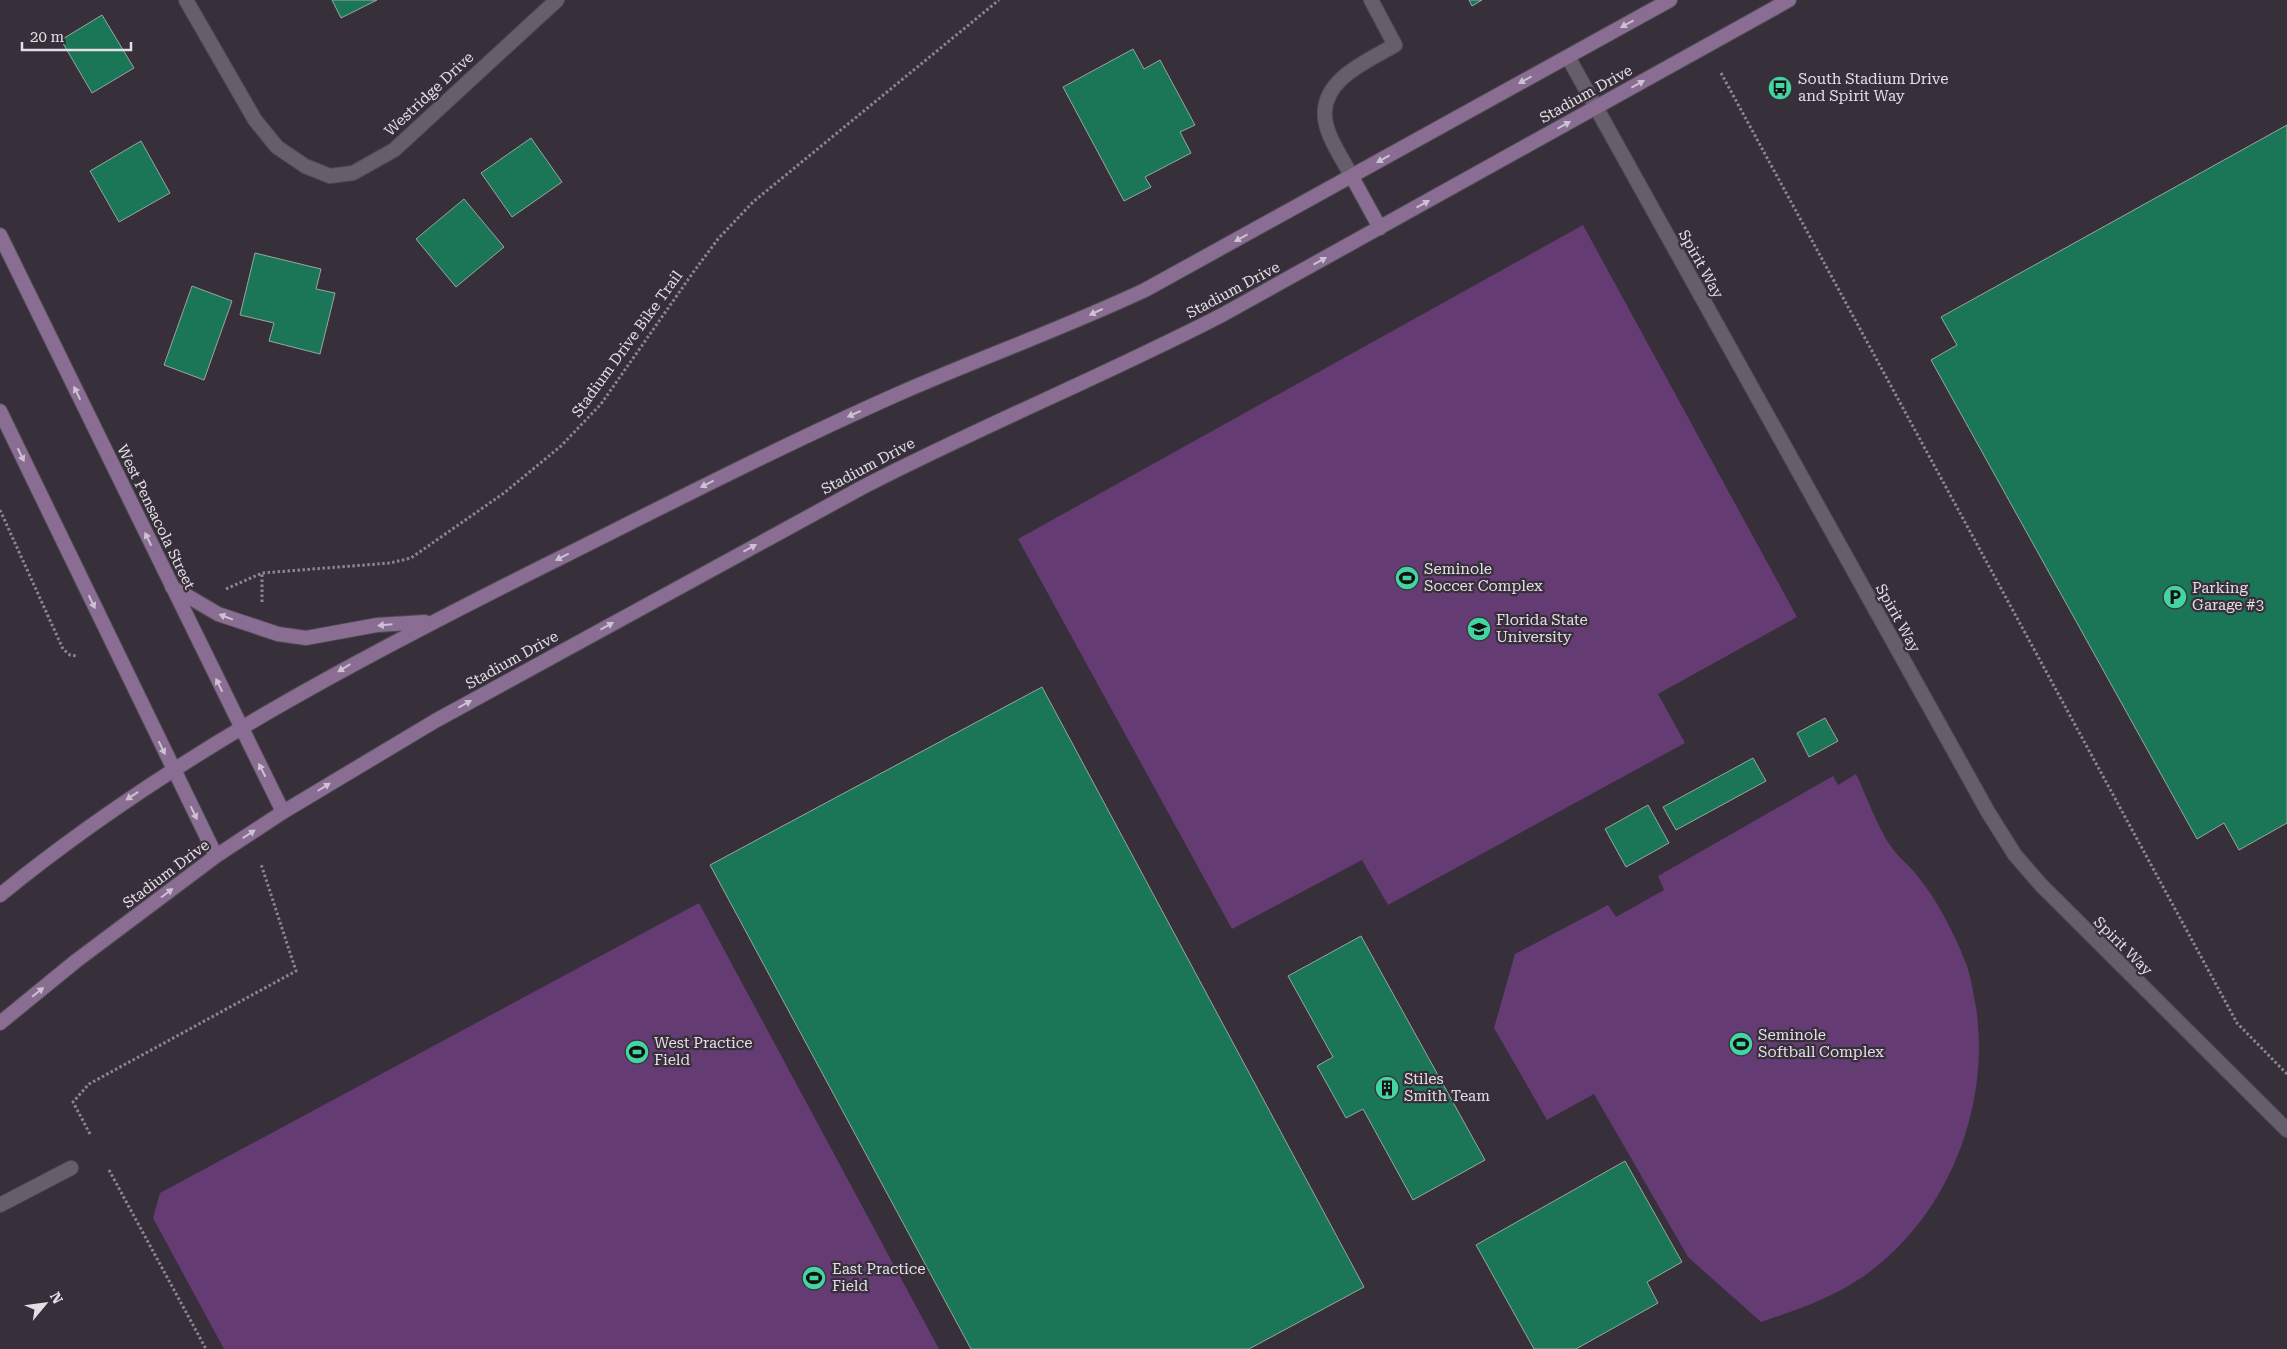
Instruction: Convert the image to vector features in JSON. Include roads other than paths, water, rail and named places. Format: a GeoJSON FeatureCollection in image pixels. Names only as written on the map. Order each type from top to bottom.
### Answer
{"type":"FeatureCollection","features":[{"type":"Feature","properties":{"kind":"main road"},"geometry":{"type":"LineString","coordinates":[[0,895],[74,836],[173,770],[356,661],[838,421],[958,368],[1082,319],[1145,290],[1670,0]]}},
{"type":"Feature","properties":{"kind":"main road","name":"Stadium Drive"},"geometry":{"type":"LineString","coordinates":[[0,1023],[76,961],[216,856],[283,812],[435,721],[863,487],[976,430],[1160,348],[1380,228],[1789,0]]}},
{"type":"Feature","properties":{"kind":"main road"},"geometry":{"type":"LineString","coordinates":[[1352,176],[1380,228]]}},
{"type":"Feature","properties":{"kind":"main road","name":"West Pensacola Street"},"geometry":{"type":"LineString","coordinates":[[0,236],[283,812]]}},
{"type":"Feature","properties":{"kind":"main road"},"geometry":{"type":"LineString","coordinates":[[0,411],[216,856]]}},
{"type":"Feature","properties":{"kind":"main road"},"geometry":{"type":"LineString","coordinates":[[172,587],[218,614],[250,626],[306,638],[377,625],[433,621]]}},
{"type":"Feature","properties":{"kind":"street","name":"Westridge Drive"},"geometry":{"type":"LineString","coordinates":[[186,0],[255,120],[277,147],[305,166],[330,176],[352,173],[394,150],[557,0]]}},
{"type":"Feature","properties":{"kind":"street"},"geometry":{"type":"LineString","coordinates":[[1352,176],[1330,134],[1324,118],[1326,101],[1341,76],[1395,45],[1371,0]]}},
{"type":"Feature","properties":{"kind":"street","name":"Spirit Way"},"geometry":{"type":"LineString","coordinates":[[1568,57],[1988,812],[2015,854],[2070,915],[2287,1130]]}},
{"type":"Feature","properties":{"kind":"street"},"geometry":{"type":"LineString","coordinates":[[0,1205],[71,1168]]}},
{"type":"Feature","properties":{"kind":"place","name":"South Stadium Drive and Spirit Way"},"geometry":{"type":"Point","coordinates":[1780,88]}},
{"type":"Feature","properties":{"kind":"place","name":"Seminole Soccer Complex"},"geometry":{"type":"Point","coordinates":[1407,578]}},
{"type":"Feature","properties":{"kind":"place","name":"Parking Garage #3"},"geometry":{"type":"Point","coordinates":[2175,597]}},
{"type":"Feature","properties":{"kind":"place","name":"Florida State University"},"geometry":{"type":"Point","coordinates":[1479,629]}},
{"type":"Feature","properties":{"kind":"place","name":"Seminole Softball Complex"},"geometry":{"type":"Point","coordinates":[1741,1044]}},
{"type":"Feature","properties":{"kind":"place","name":"West Practice Field"},"geometry":{"type":"Point","coordinates":[637,1052]}},
{"type":"Feature","properties":{"kind":"place","name":"Stiles Smith Team"},"geometry":{"type":"Point","coordinates":[1387,1088]}},
{"type":"Feature","properties":{"kind":"place","name":"East Practice Field"},"geometry":{"type":"Point","coordinates":[814,1278]}}]}
